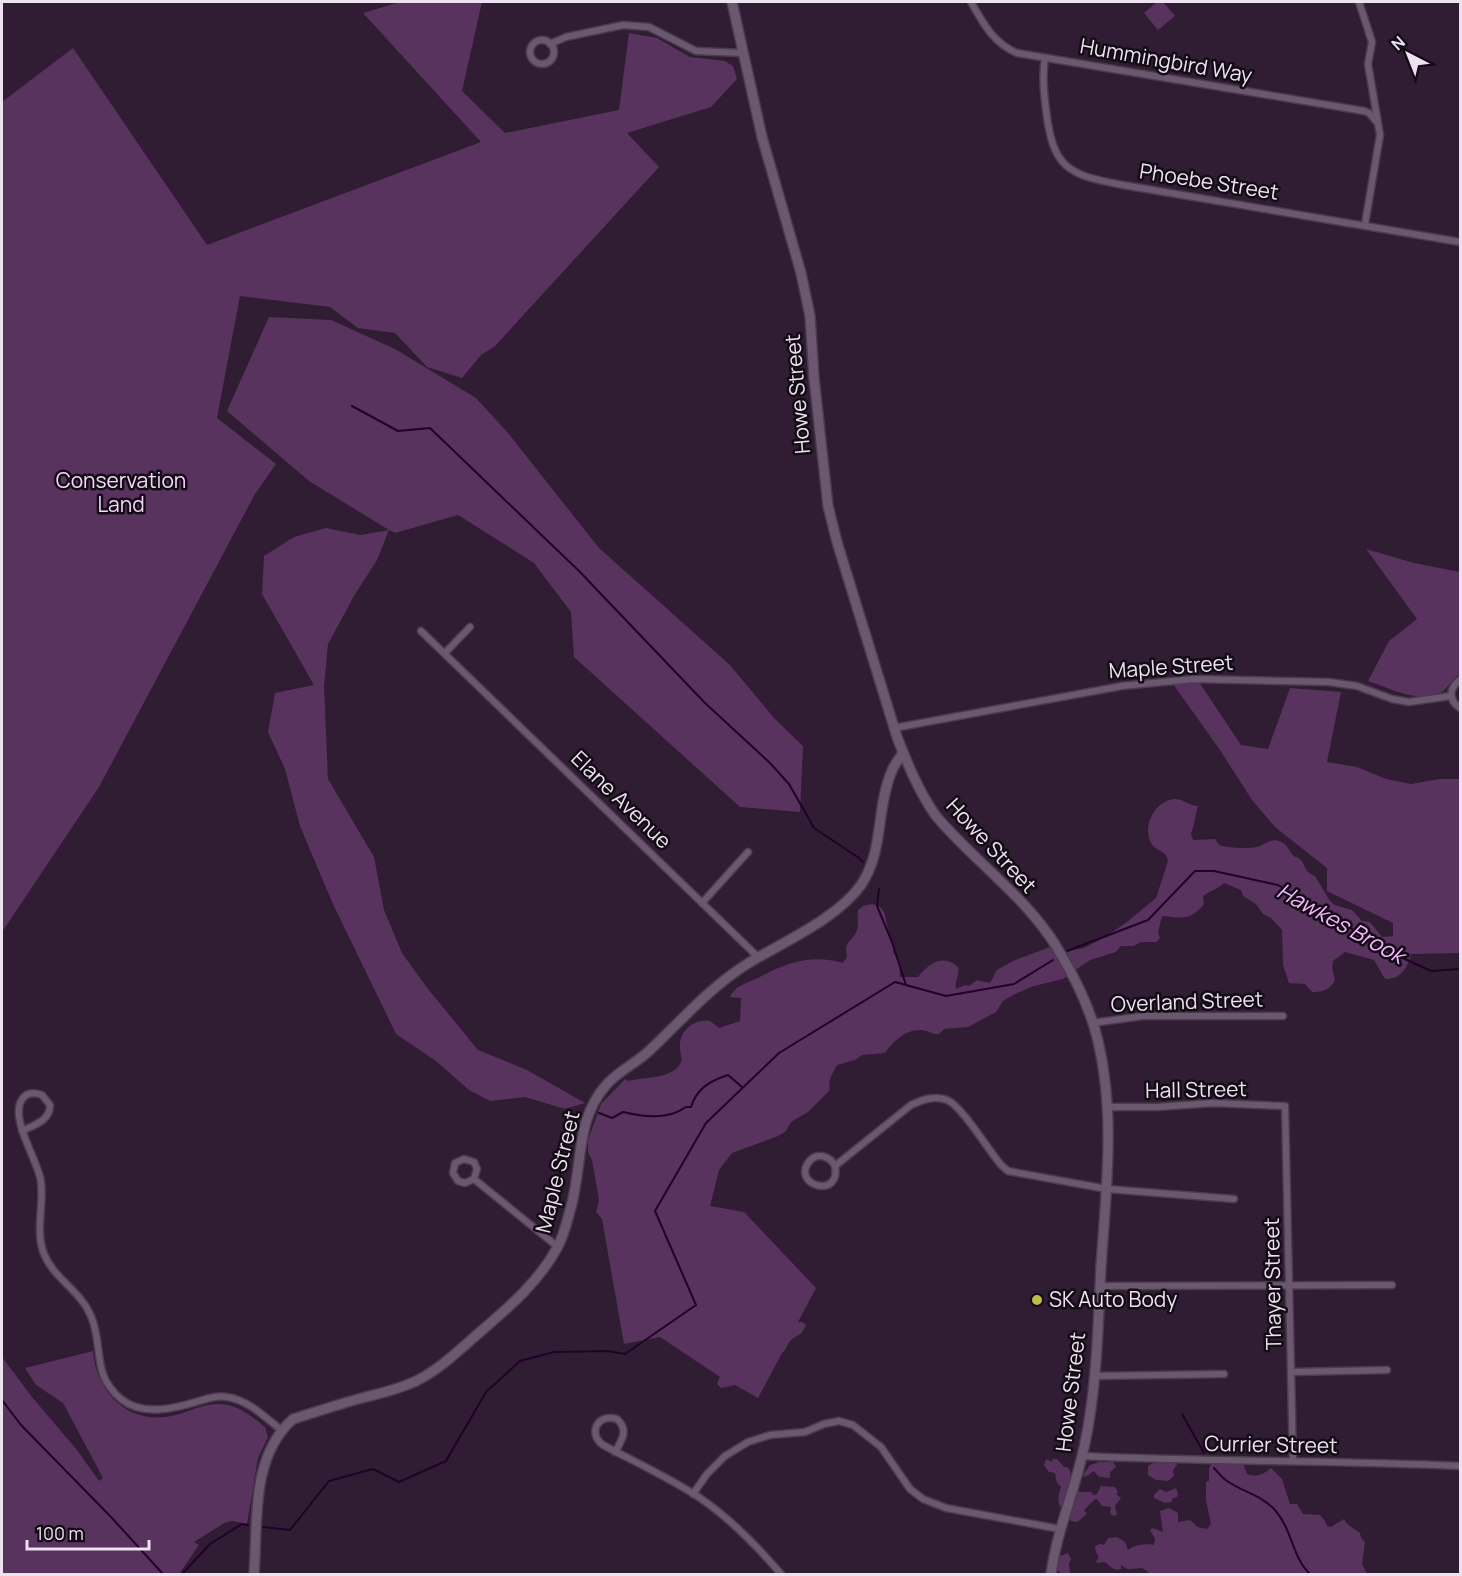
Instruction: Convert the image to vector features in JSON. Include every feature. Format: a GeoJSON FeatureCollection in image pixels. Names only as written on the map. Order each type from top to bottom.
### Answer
{"type":"FeatureCollection","features":[{"type":"Feature","properties":{"kind":"street","name":"Howe Street"},"geometry":{"type":"LineString","coordinates":[[732,2],[762,137],[801,273],[810,316],[814,378],[828,506],[894,728],[903,753],[926,801],[936,816],[1026,909],[1054,944],[1077,984],[1092,1023],[1102,1065],[1107,1107],[1107,1189],[1093,1376],[1082,1456],[1060,1529],[1051,1575]]}},
{"type":"Feature","properties":{"kind":"street","name":"Hummingbird Way"},"geometry":{"type":"LineString","coordinates":[[971,2],[991,35],[1002,45],[1017,53],[1364,111],[1376,121]]}},
{"type":"Feature","properties":{"kind":"street"},"geometry":{"type":"LineString","coordinates":[[1359,2],[1372,42],[1368,64],[1380,135],[1365,224]]}},
{"type":"Feature","properties":{"kind":"street"},"geometry":{"type":"LineString","coordinates":[[550,44],[566,37],[623,26],[649,27],[696,51],[742,53]]}},
{"type":"Feature","properties":{"kind":"street","name":"Phoebe Street"},"geometry":{"type":"LineString","coordinates":[[1045,58],[1044,92],[1049,131],[1055,152],[1062,163],[1078,174],[1114,183],[1461,242]]}},
{"type":"Feature","properties":{"kind":"street"},"geometry":{"type":"LineString","coordinates":[[446,653],[470,627]]}},
{"type":"Feature","properties":{"kind":"street","name":"Elane Avenue"},"geometry":{"type":"LineString","coordinates":[[421,631],[759,958]]}},
{"type":"Feature","properties":{"kind":"street","name":"Maple Street"},"geometry":{"type":"LineString","coordinates":[[894,728],[1122,686],[1194,679],[1329,682],[1357,687],[1392,699],[1409,702],[1451,696]]}},
{"type":"Feature","properties":{"kind":"street"},"geometry":{"type":"LineString","coordinates":[[1461,680],[1453,686],[1451,696],[1453,702],[1461,708]]}},
{"type":"Feature","properties":{"kind":"street","name":"Maple Street"},"geometry":{"type":"LineString","coordinates":[[281,1430],[293,1419],[418,1380],[439,1366],[495,1320],[541,1274],[558,1247],[576,1189],[584,1124],[600,1094],[616,1075],[642,1056],[716,986],[824,918],[848,900],[861,885],[871,865],[878,845],[885,794],[891,772],[903,753]]}},
{"type":"Feature","properties":{"kind":"street"},"geometry":{"type":"LineString","coordinates":[[702,903],[748,852]]}},
{"type":"Feature","properties":{"kind":"street","name":"Overland Street"},"geometry":{"type":"LineString","coordinates":[[1092,1023],[1143,1016],[1284,1016]]}},
{"type":"Feature","properties":{"kind":"street"},"geometry":{"type":"LineString","coordinates":[[22,1131],[42,1121],[49,1114],[49,1102],[42,1095],[30,1094],[21,1101],[19,1114],[22,1131],[36,1160],[41,1180],[40,1230],[44,1252],[53,1268],[90,1312],[96,1330],[101,1372],[112,1390],[128,1404],[149,1410],[178,1406],[207,1398],[227,1397],[255,1409],[281,1430],[270,1452],[257,1505],[254,1575]]}},
{"type":"Feature","properties":{"kind":"street"},"geometry":{"type":"LineString","coordinates":[[835,1166],[911,1105],[923,1099],[939,1098],[950,1101],[967,1119],[1000,1166],[1008,1171],[1107,1189],[1234,1198]]}},
{"type":"Feature","properties":{"kind":"street","name":"Hall Street"},"geometry":{"type":"LineString","coordinates":[[1107,1107],[1158,1107],[1212,1103],[1285,1106]]}},
{"type":"Feature","properties":{"kind":"street","name":"Thayer Street"},"geometry":{"type":"LineString","coordinates":[[1285,1106],[1293,1461]]}},
{"type":"Feature","properties":{"kind":"street"},"geometry":{"type":"LineString","coordinates":[[815,1157],[829,1159],[835,1166],[835,1176],[829,1184],[814,1185],[807,1178],[808,1164],[815,1157]]}},
{"type":"Feature","properties":{"kind":"street"},"geometry":{"type":"LineString","coordinates":[[462,1159],[472,1161],[477,1169],[474,1179],[465,1183],[458,1181],[453,1173],[455,1163],[462,1159]]}},
{"type":"Feature","properties":{"kind":"street"},"geometry":{"type":"LineString","coordinates":[[474,1179],[558,1247]]}},
{"type":"Feature","properties":{"kind":"street"},"geometry":{"type":"LineString","coordinates":[[1100,1286],[1392,1285]]}},
{"type":"Feature","properties":{"kind":"street"},"geometry":{"type":"LineString","coordinates":[[1291,1372],[1387,1370]]}},
{"type":"Feature","properties":{"kind":"street"},"geometry":{"type":"LineString","coordinates":[[1093,1376],[1224,1374]]}},
{"type":"Feature","properties":{"kind":"street"},"geometry":{"type":"LineString","coordinates":[[615,1452],[623,1436],[623,1426],[616,1419],[604,1418],[597,1424],[595,1436],[600,1443],[615,1452],[693,1494],[744,1534],[781,1575]]}},
{"type":"Feature","properties":{"kind":"street"},"geometry":{"type":"LineString","coordinates":[[693,1494],[716,1465],[735,1449],[758,1438],[805,1432],[839,1421],[853,1425],[877,1443],[910,1489],[930,1503],[1060,1529]]}},
{"type":"Feature","properties":{"kind":"street","name":"Currier Street"},"geometry":{"type":"LineString","coordinates":[[1082,1456],[1161,1460],[1461,1466]]}},
{"type":"Feature","properties":{"kind":"green space","name":"Conservation Land"},"geometry":{"type":"Polygon","coordinates":[[[400,2],[482,2],[462,91],[505,133],[619,110],[629,33],[657,38],[690,57],[725,61],[733,66],[737,79],[711,107],[627,133],[659,167],[495,346],[481,355],[462,378],[427,367],[395,333],[358,328],[330,307],[240,296],[217,418],[276,464],[255,494],[99,787],[2,932],[2,102],[73,48],[207,245],[481,142],[363,13],[400,2]]]}},
{"type":"Feature","properties":{"kind":"green space"},"geometry":{"type":"Polygon","coordinates":[[[1157,2],[1163,2],[1175,16],[1158,30],[1144,13],[1157,2]]]}},
{"type":"Feature","properties":{"kind":"green space"},"geometry":{"type":"Polygon","coordinates":[[[269,317],[331,320],[395,349],[476,398],[508,433],[599,548],[730,665],[774,718],[803,746],[800,812],[740,807],[574,657],[571,612],[534,563],[458,515],[395,533],[309,481],[227,411],[269,317]]]}},
{"type":"Feature","properties":{"kind":"green space"},"geometry":{"type":"Polygon","coordinates":[[[326,528],[360,535],[389,530],[377,560],[328,644],[324,687],[328,779],[374,857],[384,910],[402,953],[428,989],[478,1050],[527,1070],[585,1103],[565,1109],[525,1097],[490,1101],[469,1090],[436,1061],[396,1034],[332,902],[300,826],[285,769],[268,732],[275,693],[314,685],[262,594],[264,556],[294,537],[326,528]]]}},
{"type":"Feature","properties":{"kind":"green space"},"geometry":{"type":"Polygon","coordinates":[[[1366,549],[1414,563],[1460,572],[1460,674],[1443,691],[1426,697],[1415,696],[1368,681],[1389,641],[1417,619],[1366,549]]]}},
{"type":"Feature","properties":{"kind":"green space"},"geometry":{"type":"Polygon","coordinates":[[[1199,682],[1241,745],[1268,749],[1290,688],[1341,692],[1327,762],[1357,767],[1386,779],[1411,784],[1439,779],[1460,779],[1460,953],[1411,954],[1408,964],[1399,975],[1385,979],[1374,960],[1345,952],[1333,961],[1335,980],[1331,986],[1323,991],[1312,992],[1305,984],[1289,983],[1283,965],[1282,930],[1271,918],[1263,914],[1256,904],[1243,896],[1241,890],[1224,883],[1203,896],[1204,904],[1190,916],[1180,918],[1162,916],[1158,932],[1160,938],[1156,942],[1121,946],[1116,952],[1090,960],[1063,979],[1034,986],[1015,994],[1003,1001],[996,1012],[968,1027],[944,1029],[939,1034],[915,1030],[896,1040],[885,1053],[862,1055],[855,1060],[837,1065],[830,1080],[830,1090],[808,1112],[791,1122],[786,1131],[732,1153],[719,1170],[710,1206],[744,1212],[816,1288],[798,1322],[806,1325],[804,1329],[791,1340],[782,1353],[758,1398],[735,1385],[721,1388],[717,1384],[720,1377],[660,1337],[624,1344],[602,1219],[596,1212],[599,1200],[592,1160],[588,1152],[588,1140],[601,1104],[625,1079],[628,1081],[661,1076],[678,1067],[683,1034],[694,1023],[710,1021],[719,1028],[740,1021],[741,998],[730,997],[739,987],[780,967],[800,961],[821,959],[843,963],[847,957],[847,944],[857,930],[858,910],[861,907],[873,904],[883,910],[893,943],[893,953],[899,961],[900,977],[918,977],[931,964],[947,961],[958,967],[956,989],[965,985],[969,986],[977,980],[990,983],[997,970],[1013,961],[1050,947],[1067,951],[1084,948],[1127,922],[1156,898],[1168,861],[1166,855],[1151,843],[1149,822],[1156,809],[1168,800],[1175,799],[1198,806],[1191,833],[1193,840],[1215,839],[1219,845],[1243,848],[1252,848],[1276,840],[1281,842],[1300,859],[1307,871],[1315,876],[1330,901],[1335,905],[1352,910],[1362,921],[1370,922],[1382,937],[1393,936],[1393,923],[1327,891],[1327,868],[1275,827],[1252,800],[1173,684],[1199,682]]]}},
{"type":"Feature","properties":{"kind":"green space"},"geometry":{"type":"Polygon","coordinates":[[[93,1351],[100,1380],[117,1402],[128,1410],[155,1417],[171,1416],[207,1405],[220,1404],[233,1406],[265,1427],[268,1437],[258,1458],[247,1524],[226,1522],[194,1542],[199,1545],[179,1574],[2,1574],[2,1357],[99,1481],[103,1478],[63,1403],[36,1385],[25,1368],[93,1351]]]}},
{"type":"Feature","properties":{"kind":"green space"},"geometry":{"type":"Polygon","coordinates":[[[1046,1459],[1052,1462],[1053,1459],[1057,1459],[1064,1467],[1067,1467],[1070,1470],[1071,1482],[1080,1492],[1091,1492],[1094,1495],[1101,1486],[1115,1487],[1118,1492],[1116,1494],[1121,1498],[1115,1506],[1117,1515],[1112,1516],[1111,1507],[1102,1506],[1095,1499],[1084,1510],[1087,1514],[1077,1522],[1071,1521],[1060,1506],[1058,1498],[1061,1487],[1057,1483],[1055,1473],[1049,1472],[1044,1465],[1046,1459]]]}},
{"type":"Feature","properties":{"kind":"green space"},"geometry":{"type":"Polygon","coordinates":[[[1159,1460],[1177,1465],[1173,1470],[1174,1476],[1168,1481],[1156,1480],[1148,1475],[1148,1466],[1159,1460]]]}},
{"type":"Feature","properties":{"kind":"green space"},"geometry":{"type":"Polygon","coordinates":[[[1099,1462],[1113,1462],[1116,1467],[1110,1472],[1110,1478],[1099,1477],[1094,1471],[1085,1477],[1083,1475],[1090,1465],[1099,1462]]]}},
{"type":"Feature","properties":{"kind":"green space"},"geometry":{"type":"Polygon","coordinates":[[[1212,1464],[1243,1464],[1247,1474],[1253,1476],[1263,1474],[1271,1468],[1282,1479],[1290,1504],[1297,1504],[1303,1514],[1320,1515],[1327,1526],[1331,1527],[1344,1519],[1360,1533],[1365,1542],[1362,1564],[1367,1574],[1150,1574],[1142,1568],[1127,1569],[1121,1565],[1121,1569],[1116,1570],[1105,1562],[1097,1563],[1099,1558],[1095,1546],[1104,1545],[1108,1538],[1117,1537],[1125,1542],[1128,1550],[1140,1545],[1154,1545],[1155,1539],[1150,1530],[1153,1528],[1163,1532],[1160,1511],[1169,1508],[1178,1513],[1178,1522],[1190,1520],[1198,1527],[1207,1529],[1211,1524],[1206,1500],[1206,1482],[1209,1481],[1209,1468],[1212,1464]]]}},
{"type":"Feature","properties":{"kind":"green space"},"geometry":{"type":"Polygon","coordinates":[[[1176,1488],[1178,1494],[1172,1502],[1165,1503],[1154,1498],[1160,1489],[1166,1492],[1176,1488]]]}},
{"type":"Feature","properties":{"kind":"green space"},"geometry":{"type":"Polygon","coordinates":[[[1068,1553],[1071,1559],[1070,1574],[1060,1574],[1057,1570],[1060,1556],[1068,1553]]]}},
{"type":"Feature","properties":{"kind":"waterway"},"geometry":{"type":"LineString","coordinates":[[352,406],[398,431],[430,428],[579,571],[705,703],[770,763],[789,784],[814,828],[863,862]]}},
{"type":"Feature","properties":{"kind":"waterway","name":"Hawkes Brook"},"geometry":{"type":"LineString","coordinates":[[1067,951],[1148,920],[1195,871],[1214,871],[1278,885],[1392,953],[1431,971],[1460,969]]}},
{"type":"Feature","properties":{"kind":"waterway"},"geometry":{"type":"LineString","coordinates":[[879,889],[877,906],[906,985]]}},
{"type":"Feature","properties":{"kind":"waterway","name":"Hawkes Brook"},"geometry":{"type":"LineString","coordinates":[[263,1527],[290,1530],[329,1481],[373,1469],[399,1482],[446,1461],[486,1392],[520,1361],[554,1352],[608,1351],[625,1354],[696,1305],[655,1211],[706,1123],[779,1053],[895,982],[946,996],[1014,984],[1053,960]]}},
{"type":"Feature","properties":{"kind":"waterway"},"geometry":{"type":"LineString","coordinates":[[599,1113],[612,1118],[623,1112],[664,1116],[691,1107],[705,1086],[728,1075],[742,1087]]}},
{"type":"Feature","properties":{"kind":"waterway"},"geometry":{"type":"LineString","coordinates":[[2,1400],[21,1425],[163,1574]]}},
{"type":"Feature","properties":{"kind":"waterway"},"geometry":{"type":"LineString","coordinates":[[1182,1414],[1204,1453]]}},
{"type":"Feature","properties":{"kind":"waterway"},"geometry":{"type":"LineString","coordinates":[[1214,1468],[1225,1480],[1264,1501],[1275,1510],[1286,1526],[1299,1560],[1310,1574]]}},
{"type":"Feature","properties":{"kind":"waterway","name":"Hawkes Brook"},"geometry":{"type":"LineString","coordinates":[[182,1574],[210,1544],[242,1524],[248,1525]]}},
{"type":"Feature","properties":{"kind":"place","name":"SK Auto Body"},"geometry":{"type":"Point","coordinates":[1037,1300]}}]}
